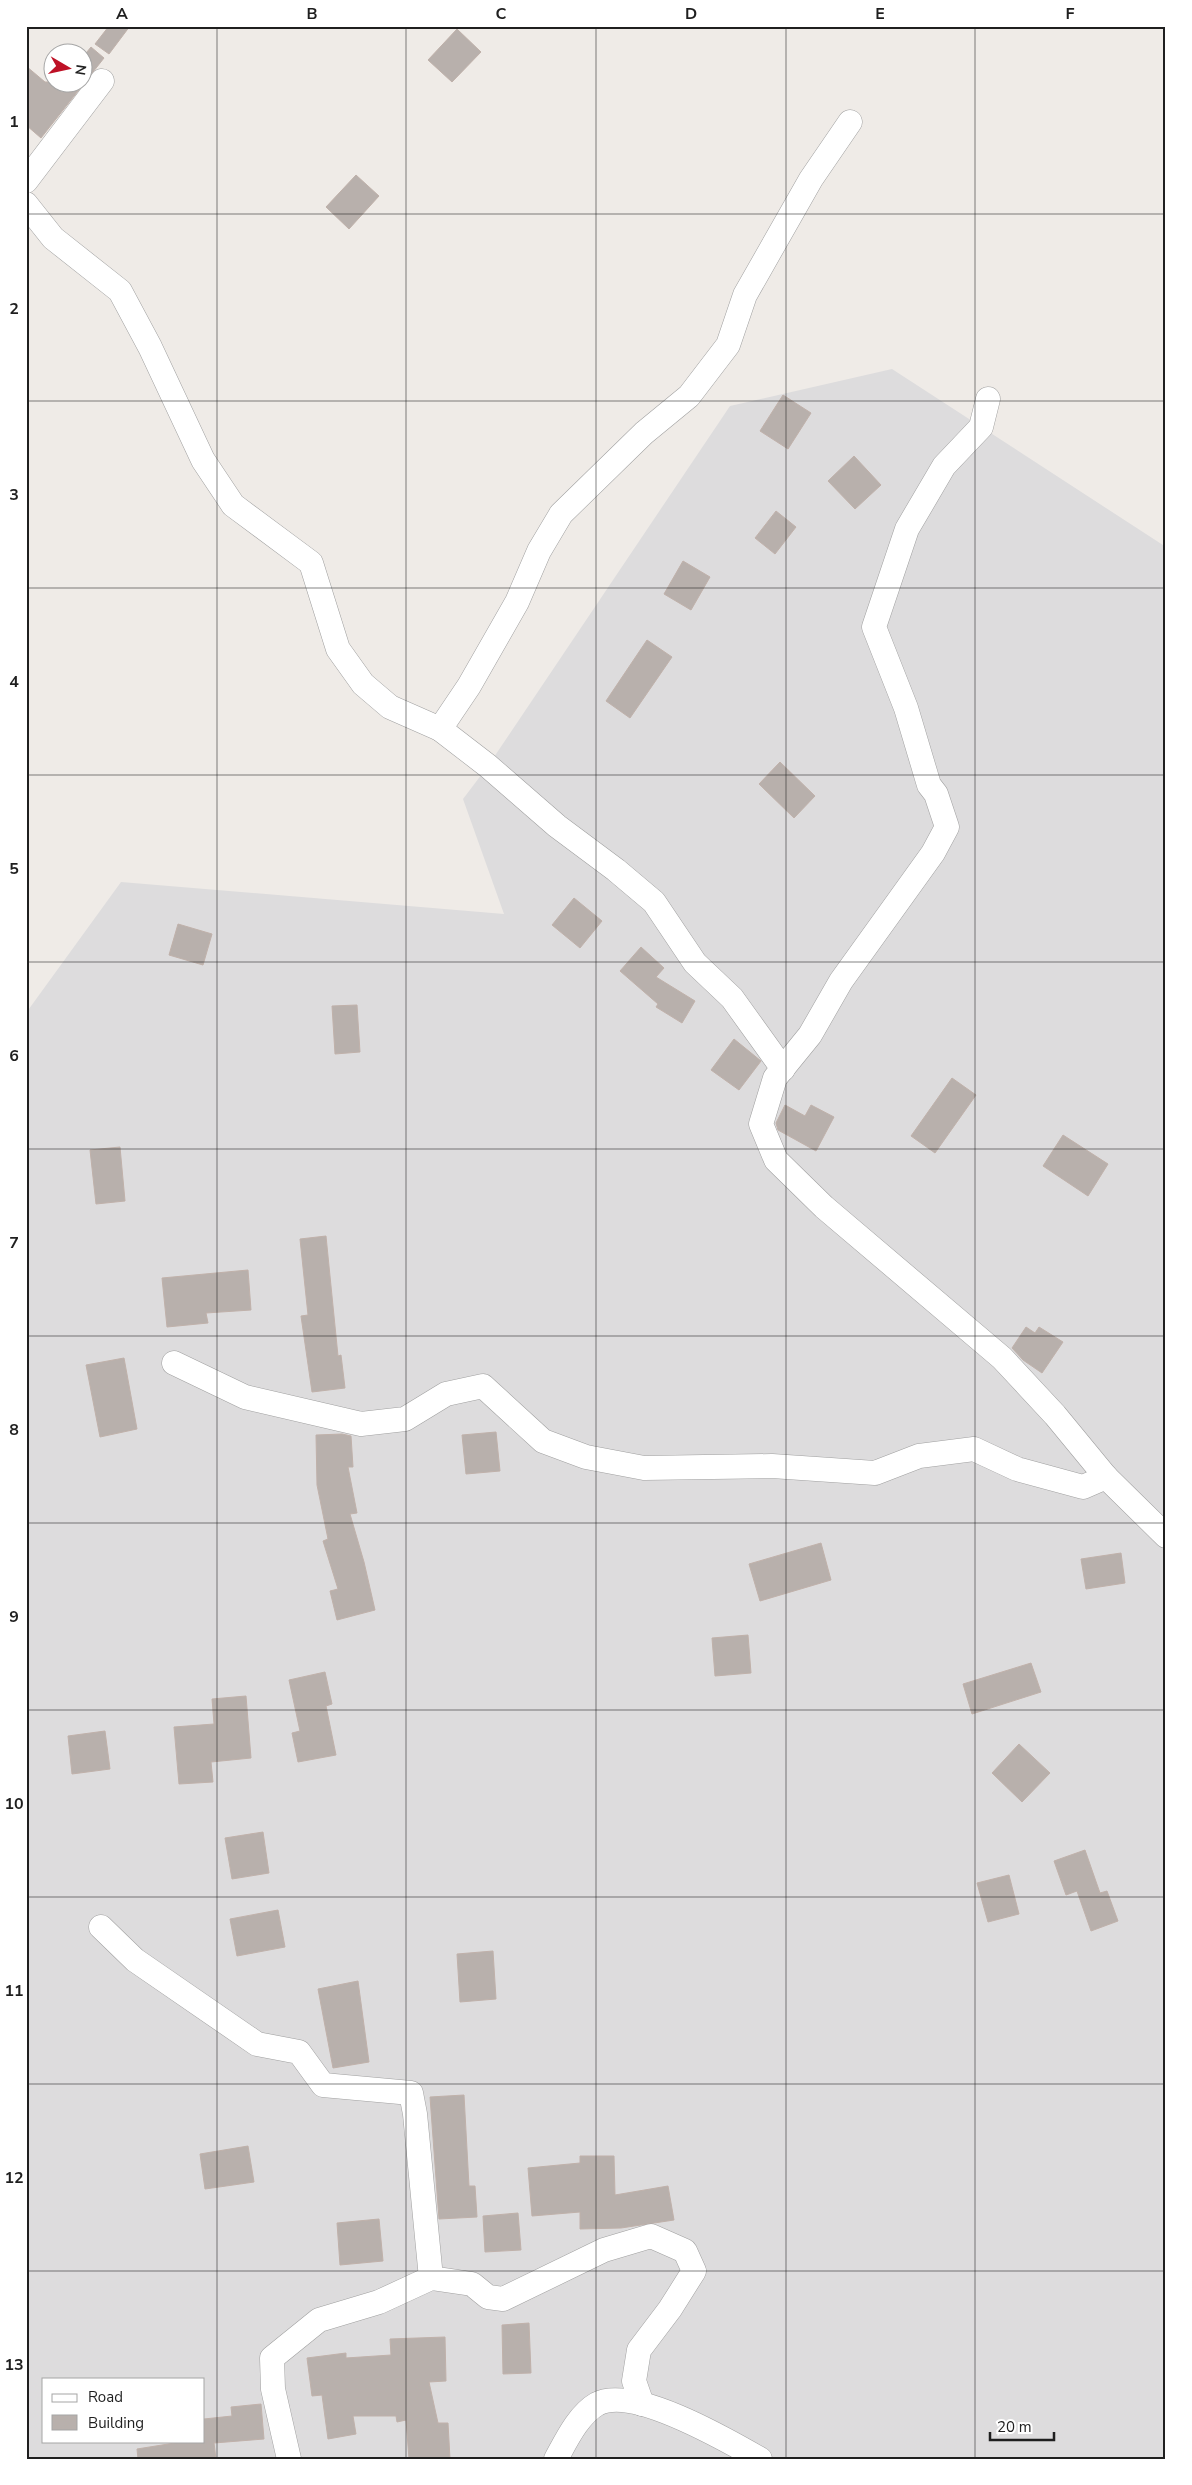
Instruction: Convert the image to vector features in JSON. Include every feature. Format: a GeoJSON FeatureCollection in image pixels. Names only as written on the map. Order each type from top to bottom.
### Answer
{"type":"FeatureCollection","features":[{"type":"Feature","properties":{"kind":"street"},"geometry":{"type":"LineString","coordinates":[[26,181],[102,81]]}},
{"type":"Feature","properties":{"kind":"street"},"geometry":{"type":"LineString","coordinates":[[440,729],[469,686],[512,610],[539,551],[561,514],[644,433],[689,396],[728,345],[745,295],[811,179],[850,122]]}},
{"type":"Feature","properties":{"kind":"street"},"geometry":{"type":"LineString","coordinates":[[26,204],[53,238],[120,291],[150,347],[203,460],[233,505],[311,563],[338,649],[362,684],[390,707],[440,729],[488,766],[557,826],[616,870],[654,902],[695,963],[732,998],[783,1068]]}},
{"type":"Feature","properties":{"kind":"street"},"geometry":{"type":"LineString","coordinates":[[988,399],[981,427],[944,466],[907,529],[874,627],[906,708],[929,785],[936,794],[948,827],[933,853],[842,981],[810,1035],[776,1078],[762,1124],[776,1160],[824,1207],[1002,1358],[1056,1415],[1106,1477],[1166,1536]]}},
{"type":"Feature","properties":{"kind":"street"},"geometry":{"type":"LineString","coordinates":[[174,1363],[245,1397],[361,1424],[405,1419],[446,1394],[483,1386],[543,1441],[586,1456],[644,1468],[772,1466],[875,1473],[919,1456],[974,1449],[1017,1469],[1083,1487],[1106,1477]]}},
{"type":"Feature","properties":{"kind":"street"},"geometry":{"type":"LineString","coordinates":[[101,1927],[134,1960],[257,2044],[299,2052],[323,2086],[411,2093],[415,2114],[431,2278]]}},
{"type":"Feature","properties":{"kind":"street"},"geometry":{"type":"LineString","coordinates":[[289,2459],[273,2389],[272,2358],[319,2320],[379,2302],[431,2278],[472,2284],[488,2297],[503,2299],[604,2250],[650,2236],[686,2251],[694,2271],[670,2309],[639,2350],[634,2381],[642,2404]]}},
{"type":"Feature","properties":{"kind":"street"},"geometry":{"type":"LineString","coordinates":[[556,2459],[578,2422],[597,2404],[619,2399],[642,2404],[715,2432],[760,2459]]}},
{"type":"Feature","properties":{"kind":"shaded area"},"geometry":{"type":"Polygon","coordinates":[[[892,369],[1166,547],[1166,2459],[26,2459],[26,1013],[121,882],[504,914],[463,799],[488,766],[730,406],[892,369]]]}},
{"type":"Feature","properties":{"kind":"building"},"geometry":{"type":"Polygon","coordinates":[[[109,26],[130,26],[109,54],[95,44],[109,26]]]}},
{"type":"Feature","properties":{"kind":"building"},"geometry":{"type":"Polygon","coordinates":[[[457,29],[481,52],[452,82],[428,60],[457,29]]]}},
{"type":"Feature","properties":{"kind":"building"},"geometry":{"type":"Polygon","coordinates":[[[92,48],[104,58],[92,73],[92,48]]]}},
{"type":"Feature","properties":{"kind":"building"},"geometry":{"type":"Polygon","coordinates":[[[26,66],[42,79],[42,92],[77,92],[41,138],[26,125],[26,66]]]}},
{"type":"Feature","properties":{"kind":"building"},"geometry":{"type":"Polygon","coordinates":[[[356,175],[379,196],[349,229],[326,207],[356,175]]]}},
{"type":"Feature","properties":{"kind":"building"},"geometry":{"type":"Polygon","coordinates":[[[783,395],[811,413],[788,449],[760,431],[783,395]]]}},
{"type":"Feature","properties":{"kind":"building"},"geometry":{"type":"Polygon","coordinates":[[[854,456],[881,485],[855,509],[828,481],[854,456]]]}},
{"type":"Feature","properties":{"kind":"building"},"geometry":{"type":"Polygon","coordinates":[[[776,511],[796,527],[775,554],[755,538],[776,511]]]}},
{"type":"Feature","properties":{"kind":"building"},"geometry":{"type":"Polygon","coordinates":[[[683,561],[710,577],[691,610],[664,594],[683,561]]]}},
{"type":"Feature","properties":{"kind":"building"},"geometry":{"type":"Polygon","coordinates":[[[647,640],[672,657],[630,718],[606,701],[647,640]]]}},
{"type":"Feature","properties":{"kind":"building"},"geometry":{"type":"Polygon","coordinates":[[[780,762],[815,796],[794,818],[759,784],[780,762]]]}},
{"type":"Feature","properties":{"kind":"building"},"geometry":{"type":"Polygon","coordinates":[[[574,898],[602,921],[580,948],[552,925],[574,898]]]}},
{"type":"Feature","properties":{"kind":"building"},"geometry":{"type":"Polygon","coordinates":[[[178,924],[212,934],[203,965],[169,955],[178,924]]]}},
{"type":"Feature","properties":{"kind":"building"},"geometry":{"type":"Polygon","coordinates":[[[641,947],[664,968],[656,977],[695,1001],[682,1023],[656,1007],[658,1004],[620,971],[641,947]]]}},
{"type":"Feature","properties":{"kind":"building"},"geometry":{"type":"Polygon","coordinates":[[[357,1005],[360,1052],[335,1054],[332,1006],[357,1005]]]}},
{"type":"Feature","properties":{"kind":"building"},"geometry":{"type":"Polygon","coordinates":[[[734,1039],[761,1061],[739,1090],[711,1070],[734,1039]]]}},
{"type":"Feature","properties":{"kind":"building"},"geometry":{"type":"Polygon","coordinates":[[[952,1078],[976,1095],[935,1153],[911,1136],[952,1078]]]}},
{"type":"Feature","properties":{"kind":"building"},"geometry":{"type":"Polygon","coordinates":[[[785,1105],[805,1116],[811,1105],[834,1117],[816,1151],[778,1130],[776,1123],[785,1105]]]}},
{"type":"Feature","properties":{"kind":"building"},"geometry":{"type":"Polygon","coordinates":[[[1063,1135],[1108,1164],[1088,1196],[1043,1166],[1063,1135]]]}},
{"type":"Feature","properties":{"kind":"building"},"geometry":{"type":"Polygon","coordinates":[[[120,1147],[125,1201],[96,1204],[90,1150],[120,1147]]]}},
{"type":"Feature","properties":{"kind":"building"},"geometry":{"type":"Polygon","coordinates":[[[326,1236],[338,1356],[341,1355],[345,1388],[312,1392],[301,1316],[308,1315],[300,1239],[326,1236]]]}},
{"type":"Feature","properties":{"kind":"building"},"geometry":{"type":"Polygon","coordinates":[[[248,1270],[251,1310],[206,1313],[208,1323],[167,1327],[162,1278],[248,1270]]]}},
{"type":"Feature","properties":{"kind":"building"},"geometry":{"type":"Polygon","coordinates":[[[1026,1327],[1035,1333],[1039,1327],[1063,1342],[1042,1373],[1023,1360],[1012,1348],[1026,1327]]]}},
{"type":"Feature","properties":{"kind":"building"},"geometry":{"type":"Polygon","coordinates":[[[124,1358],[137,1429],[100,1437],[86,1365],[124,1358]]]}},
{"type":"Feature","properties":{"kind":"building"},"geometry":{"type":"Polygon","coordinates":[[[496,1432],[500,1471],[466,1474],[462,1435],[496,1432]]]}},
{"type":"Feature","properties":{"kind":"building"},"geometry":{"type":"Polygon","coordinates":[[[342,1434],[351,1436],[353,1467],[348,1467],[357,1513],[350,1514],[375,1610],[337,1620],[330,1591],[338,1589],[323,1541],[328,1539],[317,1485],[316,1435],[342,1434]]]}},
{"type":"Feature","properties":{"kind":"building"},"geometry":{"type":"Polygon","coordinates":[[[821,1543],[831,1580],[760,1601],[749,1564],[821,1543]]]}},
{"type":"Feature","properties":{"kind":"building"},"geometry":{"type":"Polygon","coordinates":[[[1121,1553],[1125,1583],[1086,1589],[1081,1559],[1121,1553]]]}},
{"type":"Feature","properties":{"kind":"building"},"geometry":{"type":"Polygon","coordinates":[[[748,1635],[751,1673],[715,1676],[712,1638],[748,1635]]]}},
{"type":"Feature","properties":{"kind":"building"},"geometry":{"type":"Polygon","coordinates":[[[1031,1663],[1041,1692],[972,1714],[963,1684],[1031,1663]]]}},
{"type":"Feature","properties":{"kind":"building"},"geometry":{"type":"Polygon","coordinates":[[[325,1672],[332,1704],[326,1706],[336,1755],[298,1762],[292,1733],[300,1731],[289,1680],[325,1672]]]}},
{"type":"Feature","properties":{"kind":"building"},"geometry":{"type":"Polygon","coordinates":[[[246,1696],[251,1758],[211,1762],[213,1782],[179,1784],[174,1727],[214,1724],[212,1699],[246,1696]]]}},
{"type":"Feature","properties":{"kind":"building"},"geometry":{"type":"Polygon","coordinates":[[[105,1731],[110,1769],[72,1774],[68,1736],[105,1731]]]}},
{"type":"Feature","properties":{"kind":"building"},"geometry":{"type":"Polygon","coordinates":[[[1019,1744],[1050,1773],[1022,1802],[992,1773],[1019,1744]]]}},
{"type":"Feature","properties":{"kind":"building"},"geometry":{"type":"Polygon","coordinates":[[[263,1832],[269,1873],[232,1879],[225,1838],[263,1832]]]}},
{"type":"Feature","properties":{"kind":"building"},"geometry":{"type":"Polygon","coordinates":[[[1085,1850],[1100,1893],[1107,1891],[1118,1921],[1091,1931],[1077,1891],[1066,1895],[1054,1861],[1085,1850]]]}},
{"type":"Feature","properties":{"kind":"building"},"geometry":{"type":"Polygon","coordinates":[[[1009,1875],[1019,1914],[988,1922],[977,1883],[1009,1875]]]}},
{"type":"Feature","properties":{"kind":"building"},"geometry":{"type":"Polygon","coordinates":[[[278,1910],[285,1947],[237,1956],[230,1919],[278,1910]]]}},
{"type":"Feature","properties":{"kind":"building"},"geometry":{"type":"Polygon","coordinates":[[[493,1951],[496,1999],[460,2002],[457,1954],[493,1951]]]}},
{"type":"Feature","properties":{"kind":"building"},"geometry":{"type":"Polygon","coordinates":[[[358,1981],[369,2062],[333,2068],[318,1989],[358,1981]]]}},
{"type":"Feature","properties":{"kind":"building"},"geometry":{"type":"Polygon","coordinates":[[[464,2095],[469,2186],[475,2186],[477,2217],[439,2219],[430,2097],[464,2095]]]}},
{"type":"Feature","properties":{"kind":"building"},"geometry":{"type":"Polygon","coordinates":[[[248,2146],[254,2182],[205,2189],[200,2154],[248,2146]]]}},
{"type":"Feature","properties":{"kind":"building"},"geometry":{"type":"Polygon","coordinates":[[[580,2156],[614,2156],[615,2195],[668,2186],[674,2220],[621,2228],[580,2229],[580,2212],[532,2216],[528,2168],[580,2163],[580,2156]]]}},
{"type":"Feature","properties":{"kind":"building"},"geometry":{"type":"Polygon","coordinates":[[[518,2213],[521,2250],[485,2252],[483,2216],[518,2213]]]}},
{"type":"Feature","properties":{"kind":"building"},"geometry":{"type":"Polygon","coordinates":[[[379,2219],[383,2261],[340,2265],[337,2223],[379,2219]]]}},
{"type":"Feature","properties":{"kind":"building"},"geometry":{"type":"Polygon","coordinates":[[[529,2323],[531,2373],[503,2374],[502,2325],[529,2323]]]}},
{"type":"Feature","properties":{"kind":"building"},"geometry":{"type":"Polygon","coordinates":[[[445,2337],[446,2381],[429,2382],[438,2423],[448,2423],[450,2459],[409,2459],[406,2420],[397,2422],[396,2416],[353,2416],[356,2434],[328,2439],[322,2395],[312,2396],[307,2358],[346,2353],[346,2358],[391,2355],[390,2339],[445,2337]]]}},
{"type":"Feature","properties":{"kind":"building"},"geometry":{"type":"Polygon","coordinates":[[[261,2404],[264,2439],[214,2443],[216,2459],[138,2459],[137,2449],[181,2442],[205,2442],[205,2419],[232,2416],[231,2407],[261,2404]]]}}]}
